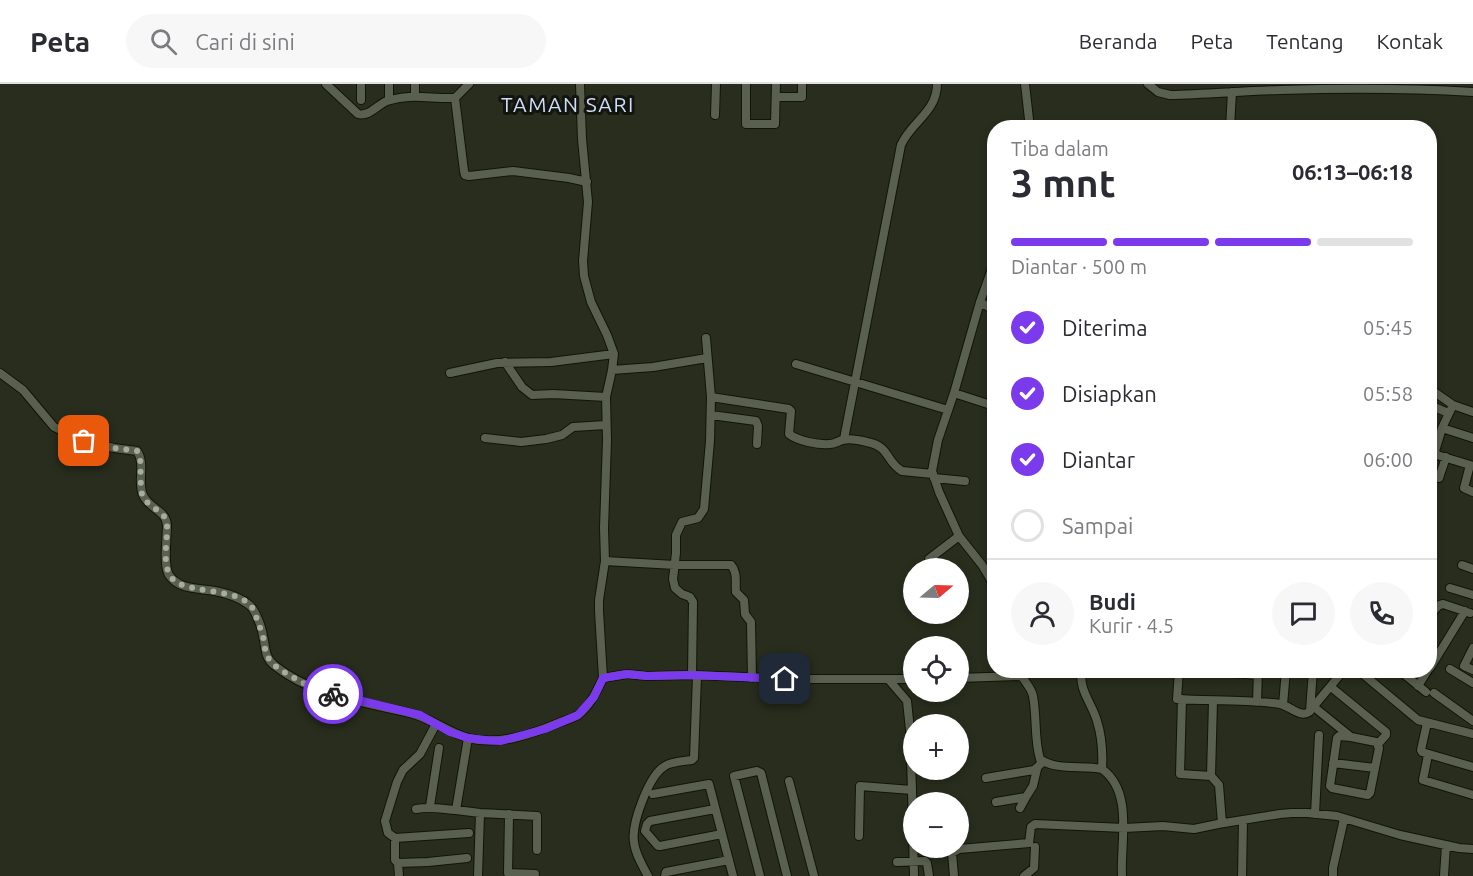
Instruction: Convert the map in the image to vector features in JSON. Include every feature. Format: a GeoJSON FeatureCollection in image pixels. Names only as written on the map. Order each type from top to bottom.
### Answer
{"type":"FeatureCollection","features":[{"type":"Feature","properties":{"kind":"street"},"geometry":{"type":"LineString","coordinates":[[326,84],[361,115],[366,115],[389,100],[406,96],[455,99],[469,84]]}},
{"type":"Feature","properties":{"kind":"street"},"geometry":{"type":"LineString","coordinates":[[361,84],[361,100]]}},
{"type":"Feature","properties":{"kind":"street"},"geometry":{"type":"LineString","coordinates":[[389,84],[389,100]]}},
{"type":"Feature","properties":{"kind":"street"},"geometry":{"type":"LineString","coordinates":[[415,84],[415,96]]}},
{"type":"Feature","properties":{"kind":"street"},"geometry":{"type":"LineString","coordinates":[[0,373],[23,390],[54,427],[84,441],[137,451],[140,457],[142,493],[153,508],[163,513],[167,525],[167,573],[175,581],[185,586],[215,591],[241,599],[250,605],[263,636],[266,655],[279,669],[315,690],[420,715],[450,732],[468,738],[501,741],[545,729],[578,715],[594,697],[603,678],[599,600],[605,561],[606,397],[614,354],[591,303],[584,276],[583,261],[588,202],[580,84]]}},
{"type":"Feature","properties":{"kind":"street"},"geometry":{"type":"LineString","coordinates":[[715,115],[716,84]]}},
{"type":"Feature","properties":{"kind":"street"},"geometry":{"type":"LineString","coordinates":[[746,84],[746,124],[775,124],[776,84]]}},
{"type":"Feature","properties":{"kind":"street"},"geometry":{"type":"LineString","coordinates":[[776,97],[802,98],[802,84]]}},
{"type":"Feature","properties":{"kind":"street"},"geometry":{"type":"LineString","coordinates":[[844,439],[901,145],[907,134],[931,108],[936,97],[937,84]]}},
{"type":"Feature","properties":{"kind":"street"},"geometry":{"type":"LineString","coordinates":[[1025,84],[1029,120]]}},
{"type":"Feature","properties":{"kind":"street"},"geometry":{"type":"LineString","coordinates":[[1148,84],[1165,95],[1306,87],[1473,92]]}},
{"type":"Feature","properties":{"kind":"street"},"geometry":{"type":"LineString","coordinates":[[1230,120],[1232,92]]}},
{"type":"Feature","properties":{"kind":"street"},"geometry":{"type":"LineString","coordinates":[[455,99],[464,171],[467,176],[513,171],[587,182]]}},
{"type":"Feature","properties":{"kind":"street"},"geometry":{"type":"LineString","coordinates":[[987,286],[938,440],[933,463],[933,476],[959,536],[987,573]]}},
{"type":"Feature","properties":{"kind":"street"},"geometry":{"type":"LineString","coordinates":[[982,303],[987,290]]}},
{"type":"Feature","properties":{"kind":"street"},"geometry":{"type":"LineString","coordinates":[[982,303],[987,306]]}},
{"type":"Feature","properties":{"kind":"street"},"geometry":{"type":"LineString","coordinates":[[648,876],[634,846],[634,832],[644,797],[658,771],[669,764],[694,758],[693,602],[690,597],[675,588],[673,579],[676,535],[682,522],[698,518],[704,509],[711,415],[706,338]]}},
{"type":"Feature","properties":{"kind":"street"},"geometry":{"type":"LineString","coordinates":[[450,373],[487,364],[551,362],[614,354]]}},
{"type":"Feature","properties":{"kind":"street"},"geometry":{"type":"LineString","coordinates":[[612,369],[652,367],[707,358]]}},
{"type":"Feature","properties":{"kind":"street"},"geometry":{"type":"LineString","coordinates":[[505,362],[522,387],[532,395],[606,397]]}},
{"type":"Feature","properties":{"kind":"street"},"geometry":{"type":"LineString","coordinates":[[796,364],[948,410]]}},
{"type":"Feature","properties":{"kind":"street"},"geometry":{"type":"LineString","coordinates":[[954,393],[987,404]]}},
{"type":"Feature","properties":{"kind":"street"},"geometry":{"type":"LineString","coordinates":[[1437,394],[1452,405],[1473,412]]}},
{"type":"Feature","properties":{"kind":"street"},"geometry":{"type":"LineString","coordinates":[[711,397],[789,409],[791,411],[790,435],[798,439],[828,445],[844,439],[852,439],[877,445],[902,471],[965,481]]}},
{"type":"Feature","properties":{"kind":"street"},"geometry":{"type":"LineString","coordinates":[[1437,444],[1452,405]]}},
{"type":"Feature","properties":{"kind":"street"},"geometry":{"type":"LineString","coordinates":[[1437,408],[1448,413]]}},
{"type":"Feature","properties":{"kind":"street"},"geometry":{"type":"LineString","coordinates":[[711,415],[756,421],[757,444]]}},
{"type":"Feature","properties":{"kind":"street"},"geometry":{"type":"LineString","coordinates":[[485,438],[521,442],[560,436],[573,427],[606,425]]}},
{"type":"Feature","properties":{"kind":"street"},"geometry":{"type":"LineString","coordinates":[[1442,428],[1473,438]]}},
{"type":"Feature","properties":{"kind":"street"},"geometry":{"type":"LineString","coordinates":[[1437,454],[1471,466],[1464,488],[1473,492]]}},
{"type":"Feature","properties":{"kind":"street"},"geometry":{"type":"LineString","coordinates":[[1439,478],[1446,457]]}},
{"type":"Feature","properties":{"kind":"street"},"geometry":{"type":"LineString","coordinates":[[930,558],[959,536]]}},
{"type":"Feature","properties":{"kind":"street"},"geometry":{"type":"LineString","coordinates":[[605,561],[730,565],[733,567],[736,575],[736,592],[744,600],[745,614],[752,622],[752,678]]}},
{"type":"Feature","properties":{"kind":"street"},"geometry":{"type":"LineString","coordinates":[[1462,565],[1473,569]]}},
{"type":"Feature","properties":{"kind":"street"},"geometry":{"type":"LineString","coordinates":[[1450,588],[1473,595]]}},
{"type":"Feature","properties":{"kind":"street"},"geometry":{"type":"LineString","coordinates":[[1437,606],[1443,604],[1467,612],[1437,657]]}},
{"type":"Feature","properties":{"kind":"street"},"geometry":{"type":"LineString","coordinates":[[1473,648],[1464,666],[1473,670]]}},
{"type":"Feature","properties":{"kind":"street"},"geometry":{"type":"LineString","coordinates":[[1450,669],[1473,683]]}},
{"type":"Feature","properties":{"kind":"street"},"geometry":{"type":"LineString","coordinates":[[603,678],[627,674],[903,680]]}},
{"type":"Feature","properties":{"kind":"street"},"geometry":{"type":"LineString","coordinates":[[969,677],[987,676]]}},
{"type":"Feature","properties":{"kind":"street"},"geometry":{"type":"LineString","coordinates":[[1023,678],[1032,694],[1040,759],[1056,766],[1102,769],[1116,788],[1122,808],[1124,828],[1122,876]]}},
{"type":"Feature","properties":{"kind":"street"},"geometry":{"type":"LineString","coordinates":[[1080,678],[1097,718],[1103,756],[1102,769]]}},
{"type":"Feature","properties":{"kind":"street"},"geometry":{"type":"LineString","coordinates":[[1178,678],[1177,699],[1283,705],[1303,715],[1307,715],[1312,710],[1338,678]]}},
{"type":"Feature","properties":{"kind":"street"},"geometry":{"type":"LineString","coordinates":[[1257,702],[1258,678]]}},
{"type":"Feature","properties":{"kind":"street"},"geometry":{"type":"LineString","coordinates":[[1283,705],[1285,678]]}},
{"type":"Feature","properties":{"kind":"street"},"geometry":{"type":"LineString","coordinates":[[1312,710],[1313,678]]}},
{"type":"Feature","properties":{"kind":"street"},"geometry":{"type":"LineString","coordinates":[[1368,678],[1418,720],[1470,733],[1473,721],[1408,678]]}},
{"type":"Feature","properties":{"kind":"street"},"geometry":{"type":"LineString","coordinates":[[1418,686],[1423,678]]}},
{"type":"Feature","properties":{"kind":"street"},"geometry":{"type":"LineString","coordinates":[[889,680],[907,701],[910,730],[914,876]]}},
{"type":"Feature","properties":{"kind":"street"},"geometry":{"type":"LineString","coordinates":[[1331,687],[1386,732],[1386,735],[1378,744],[1368,795],[1330,786],[1339,736],[1378,744]]}},
{"type":"Feature","properties":{"kind":"street"},"geometry":{"type":"LineString","coordinates":[[1182,699],[1180,774],[1211,776]]}},
{"type":"Feature","properties":{"kind":"street"},"geometry":{"type":"LineString","coordinates":[[1213,701],[1211,776],[1219,785],[1222,823]]}},
{"type":"Feature","properties":{"kind":"street"},"geometry":{"type":"LineString","coordinates":[[1312,710],[1351,737]]}},
{"type":"Feature","properties":{"kind":"street"},"geometry":{"type":"LineString","coordinates":[[436,723],[420,754],[406,767],[398,782],[385,821],[388,833],[395,838],[469,833]]}},
{"type":"Feature","properties":{"kind":"street"},"geometry":{"type":"LineString","coordinates":[[1427,723],[1421,750],[1424,754],[1473,767]]}},
{"type":"Feature","properties":{"kind":"street"},"geometry":{"type":"LineString","coordinates":[[1314,814],[1319,735]]}},
{"type":"Feature","properties":{"kind":"street"},"geometry":{"type":"LineString","coordinates":[[456,810],[468,738]]}},
{"type":"Feature","properties":{"kind":"street"},"geometry":{"type":"LineString","coordinates":[[430,806],[439,748]]}},
{"type":"Feature","properties":{"kind":"street"},"geometry":{"type":"LineString","coordinates":[[1428,755],[1423,780],[1473,795]]}},
{"type":"Feature","properties":{"kind":"street"},"geometry":{"type":"LineString","coordinates":[[1020,808],[1034,786],[1037,769],[1043,762]]}},
{"type":"Feature","properties":{"kind":"street"},"geometry":{"type":"LineString","coordinates":[[1333,763],[1375,768]]}},
{"type":"Feature","properties":{"kind":"street"},"geometry":{"type":"LineString","coordinates":[[986,778],[1037,769]]}},
{"type":"Feature","properties":{"kind":"street"},"geometry":{"type":"LineString","coordinates":[[760,876],[734,776],[757,771],[761,773],[787,876]]}},
{"type":"Feature","properties":{"kind":"street"},"geometry":{"type":"LineString","coordinates":[[789,781],[814,876]]}},
{"type":"Feature","properties":{"kind":"street"},"geometry":{"type":"LineString","coordinates":[[653,794],[709,784],[733,876]]}},
{"type":"Feature","properties":{"kind":"street"},"geometry":{"type":"LineString","coordinates":[[859,836],[861,786],[912,790]]}},
{"type":"Feature","properties":{"kind":"street"},"geometry":{"type":"LineString","coordinates":[[996,802],[1026,797]]}},
{"type":"Feature","properties":{"kind":"street"},"geometry":{"type":"LineString","coordinates":[[416,809],[430,806],[480,813],[537,816],[537,850]]}},
{"type":"Feature","properties":{"kind":"street"},"geometry":{"type":"LineString","coordinates":[[715,809],[650,821],[645,831],[658,846],[722,834]]}},
{"type":"Feature","properties":{"kind":"street"},"geometry":{"type":"LineString","coordinates":[[478,876],[480,813]]}},
{"type":"Feature","properties":{"kind":"street"},"geometry":{"type":"LineString","coordinates":[[954,876],[952,853],[958,849],[1029,843],[1031,827],[1035,824],[1124,828],[1163,826],[1194,829],[1292,813],[1314,814],[1328,815],[1400,835],[1473,849]]}},
{"type":"Feature","properties":{"kind":"street"},"geometry":{"type":"LineString","coordinates":[[509,814],[508,875],[535,874]]}},
{"type":"Feature","properties":{"kind":"street"},"geometry":{"type":"LineString","coordinates":[[1333,876],[1344,819]]}},
{"type":"Feature","properties":{"kind":"street"},"geometry":{"type":"LineString","coordinates":[[1242,876],[1243,820]]}},
{"type":"Feature","properties":{"kind":"street"},"geometry":{"type":"LineString","coordinates":[[395,838],[395,860],[398,863],[399,876]]}},
{"type":"Feature","properties":{"kind":"street"},"geometry":{"type":"LineString","coordinates":[[1444,876],[1446,845]]}},
{"type":"Feature","properties":{"kind":"street"},"geometry":{"type":"LineString","coordinates":[[1024,876],[1034,868],[1035,847]]}},
{"type":"Feature","properties":{"kind":"street"},"geometry":{"type":"LineString","coordinates":[[398,863],[467,858]]}},
{"type":"Feature","properties":{"kind":"street"},"geometry":{"type":"LineString","coordinates":[[665,876],[666,872],[729,860]]}},
{"type":"Feature","properties":{"kind":"street"},"geometry":{"type":"LineString","coordinates":[[897,862],[926,862],[928,876]]}},
{"type":"Feature","properties":{"kind":"way so far"},"geometry":{"type":"LineString","coordinates":[[84,441],[138,452],[142,493],[153,508],[163,513],[167,525],[168,574],[185,586],[215,591],[247,603],[254,611],[269,660],[279,669],[315,690],[333,694]]}},
{"type":"Feature","properties":{"kind":"district","name":"TAMAN SARI"},"geometry":{"type":"Point","coordinates":[568,105]}},
{"type":"Feature","properties":{"kind":"route"},"geometry":{"type":"LineString","coordinates":[[333,694],[420,715],[450,732],[468,738],[501,741],[545,729],[578,715],[594,697],[603,678],[627,674],[785,679]]}}]}
